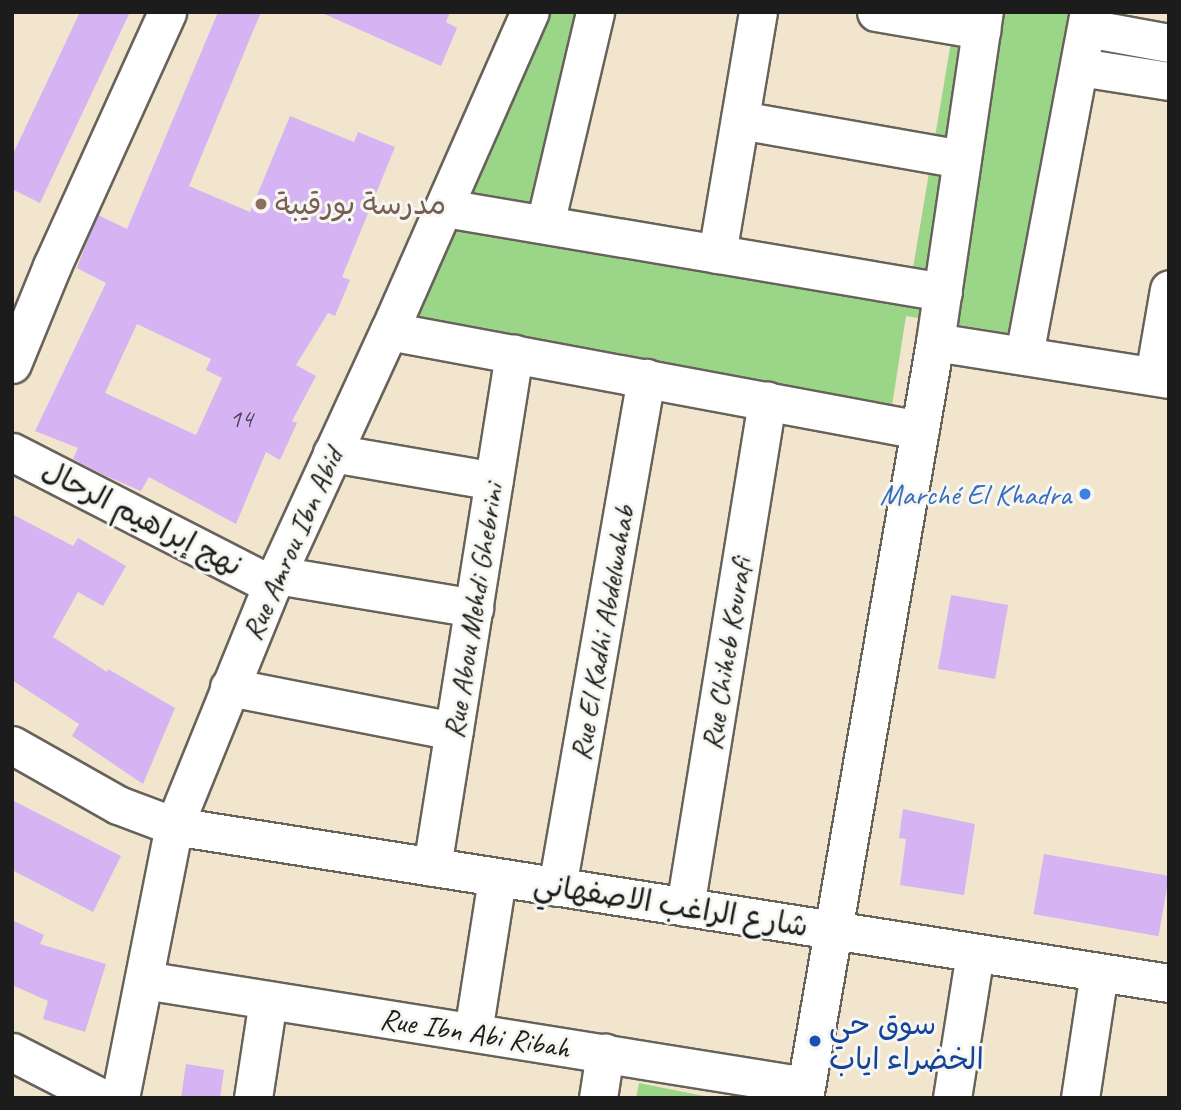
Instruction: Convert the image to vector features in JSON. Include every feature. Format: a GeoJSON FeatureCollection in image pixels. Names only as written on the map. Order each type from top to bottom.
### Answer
{"type":"FeatureCollection","features":[{"type":"Feature","properties":{"kind":"street"},"geometry":{"type":"LineString","coordinates":[[12,364],[52,266],[167,12]]}},
{"type":"Feature","properties":{"kind":"street","name":"Rue Amrou Ibn Abid"},"geometry":{"type":"LineString","coordinates":[[120,1098],[174,826],[274,580],[445,208],[530,12]]}},
{"type":"Feature","properties":{"kind":"street"},"geometry":{"type":"LineString","coordinates":[[545,225],[594,12]]}},
{"type":"Feature","properties":{"kind":"street"},"geometry":{"type":"LineString","coordinates":[[718,254],[758,12]]}},
{"type":"Feature","properties":{"kind":"street"},"geometry":{"type":"LineString","coordinates":[[805,1092],[935,342],[983,21],[876,12]]}},
{"type":"Feature","properties":{"kind":"street"},"geometry":{"type":"LineString","coordinates":[[1024,355],[1088,20],[1169,44]]}},
{"type":"Feature","properties":{"kind":"street"},"geometry":{"type":"LineString","coordinates":[[1080,67],[1169,81]]}},
{"type":"Feature","properties":{"kind":"street"},"geometry":{"type":"LineString","coordinates":[[740,120],[962,159]]}},
{"type":"Feature","properties":{"kind":"street"},"geometry":{"type":"LineString","coordinates":[[445,208],[943,292]]}},
{"type":"Feature","properties":{"kind":"street"},"geometry":{"type":"LineString","coordinates":[[935,342],[1161,378],[1169,289]]}},
{"type":"Feature","properties":{"kind":"street"},"geometry":{"type":"LineString","coordinates":[[389,331],[920,430]]}},
{"type":"Feature","properties":{"kind":"street","name":"Rue Abou Mehdi Ghebrini"},"geometry":{"type":"LineString","coordinates":[[432,867],[514,354]]}},
{"type":"Feature","properties":{"kind":"street","name":"Rue El Kadhi Abdelwahab"},"geometry":{"type":"LineString","coordinates":[[557,887],[646,378]]}},
{"type":"Feature","properties":{"kind":"street","name":"Rue Chiheb Kourafi"},"geometry":{"type":"LineString","coordinates":[[685,907],[767,401]]}},
{"type":"Feature","properties":{"kind":"street","name":"نهج إبراهيم الرحال"},"geometry":{"type":"LineString","coordinates":[[12,452],[274,580],[474,608]]}},
{"type":"Feature","properties":{"kind":"street"},"geometry":{"type":"LineString","coordinates":[[332,453],[494,481]]}},
{"type":"Feature","properties":{"kind":"street"},"geometry":{"type":"LineString","coordinates":[[229,687],[454,731]]}},
{"type":"Feature","properties":{"kind":"street","name":"شارع الراغب الاصفهاني"},"geometry":{"type":"LineString","coordinates":[[12,745],[118,804],[174,826],[1169,983]]}},
{"type":"Feature","properties":{"kind":"street"},"geometry":{"type":"LineString","coordinates":[[473,1032],[497,878]]}},
{"type":"Feature","properties":{"kind":"street"},"geometry":{"type":"LineString","coordinates":[[952,1098],[975,953]]}},
{"type":"Feature","properties":{"kind":"street"},"geometry":{"type":"LineString","coordinates":[[1080,1098],[1099,973]]}},
{"type":"Feature","properties":{"kind":"street","name":"Rue Ibn Abi Ribah"},"geometry":{"type":"LineString","coordinates":[[144,980],[605,1054],[805,1092]]}},
{"type":"Feature","properties":{"kind":"street"},"geometry":{"type":"LineString","coordinates":[[253,1098],[268,1000]]}},
{"type":"Feature","properties":{"kind":"street"},"geometry":{"type":"LineString","coordinates":[[12,1052],[102,1098]]}},
{"type":"Feature","properties":{"kind":"street"},"geometry":{"type":"LineString","coordinates":[[598,1098],[605,1054]]}},
{"type":"Feature","properties":{"kind":"green space"},"geometry":{"type":"Polygon","coordinates":[[[551,12],[592,12],[565,207],[913,268],[956,12],[1096,12],[1169,34],[1169,92],[1087,78],[1043,339],[906,316],[886,444],[393,348],[551,12]]]}},
{"type":"Feature","properties":{"kind":"green space"},"geometry":{"type":"Polygon","coordinates":[[[639,1083],[714,1098],[636,1098],[639,1083]]]}},
{"type":"Feature","properties":{"kind":"building"},"geometry":{"type":"Polygon","coordinates":[[[80,12],[130,12],[40,203],[12,189],[12,156],[80,12]]]}},
{"type":"Feature","properties":{"kind":"building"},"geometry":{"type":"Polygon","coordinates":[[[218,12],[261,12],[189,186],[250,212],[290,116],[354,142],[358,132],[395,147],[342,277],[350,280],[335,316],[328,313],[296,365],[316,376],[292,421],[297,423],[280,460],[266,452],[236,524],[149,477],[141,491],[104,475],[73,459],[78,448],[35,431],[106,283],[77,268],[93,225],[98,215],[127,229],[218,12]],[[137,324],[105,393],[196,435],[222,378],[206,370],[211,359],[137,324]]]}},
{"type":"Feature","properties":{"kind":"building"},"geometry":{"type":"Polygon","coordinates":[[[320,12],[450,12],[446,22],[457,28],[441,66],[320,12]]]}},
{"type":"Feature","properties":{"kind":"building"},"geometry":{"type":"Polygon","coordinates":[[[12,514],[73,546],[78,538],[126,566],[103,606],[78,592],[53,637],[107,672],[108,669],[175,708],[143,784],[72,736],[79,724],[12,680],[12,514]]]}},
{"type":"Feature","properties":{"kind":"building"},"geometry":{"type":"Polygon","coordinates":[[[951,595],[1008,605],[995,679],[938,669],[951,595]]]}},
{"type":"Feature","properties":{"kind":"building"},"geometry":{"type":"Polygon","coordinates":[[[12,800],[121,856],[93,912],[12,870],[12,800]]]}},
{"type":"Feature","properties":{"kind":"building"},"geometry":{"type":"Polygon","coordinates":[[[903,809],[975,824],[964,895],[900,885],[906,839],[899,838],[903,809]]]}},
{"type":"Feature","properties":{"kind":"building"},"geometry":{"type":"Polygon","coordinates":[[[1044,854],[1169,876],[1158,936],[1033,914],[1044,854]]]}},
{"type":"Feature","properties":{"kind":"building"},"geometry":{"type":"Polygon","coordinates":[[[12,920],[44,935],[40,944],[106,964],[85,1032],[43,1019],[48,1001],[12,985],[12,920]]]}},
{"type":"Feature","properties":{"kind":"building"},"geometry":{"type":"Polygon","coordinates":[[[186,1064],[224,1070],[220,1098],[181,1098],[186,1064]]]}},
{"type":"Feature","properties":{"kind":"place","name":"مدرسة بورقيبة"},"geometry":{"type":"Point","coordinates":[261,204]}},
{"type":"Feature","properties":{"kind":"place","name":"Marché El Khadra"},"geometry":{"type":"Point","coordinates":[1085,494]}},
{"type":"Feature","properties":{"kind":"place","name":"سوق حي الخضراء اياب"},"geometry":{"type":"Point","coordinates":[815,1041]}}]}
